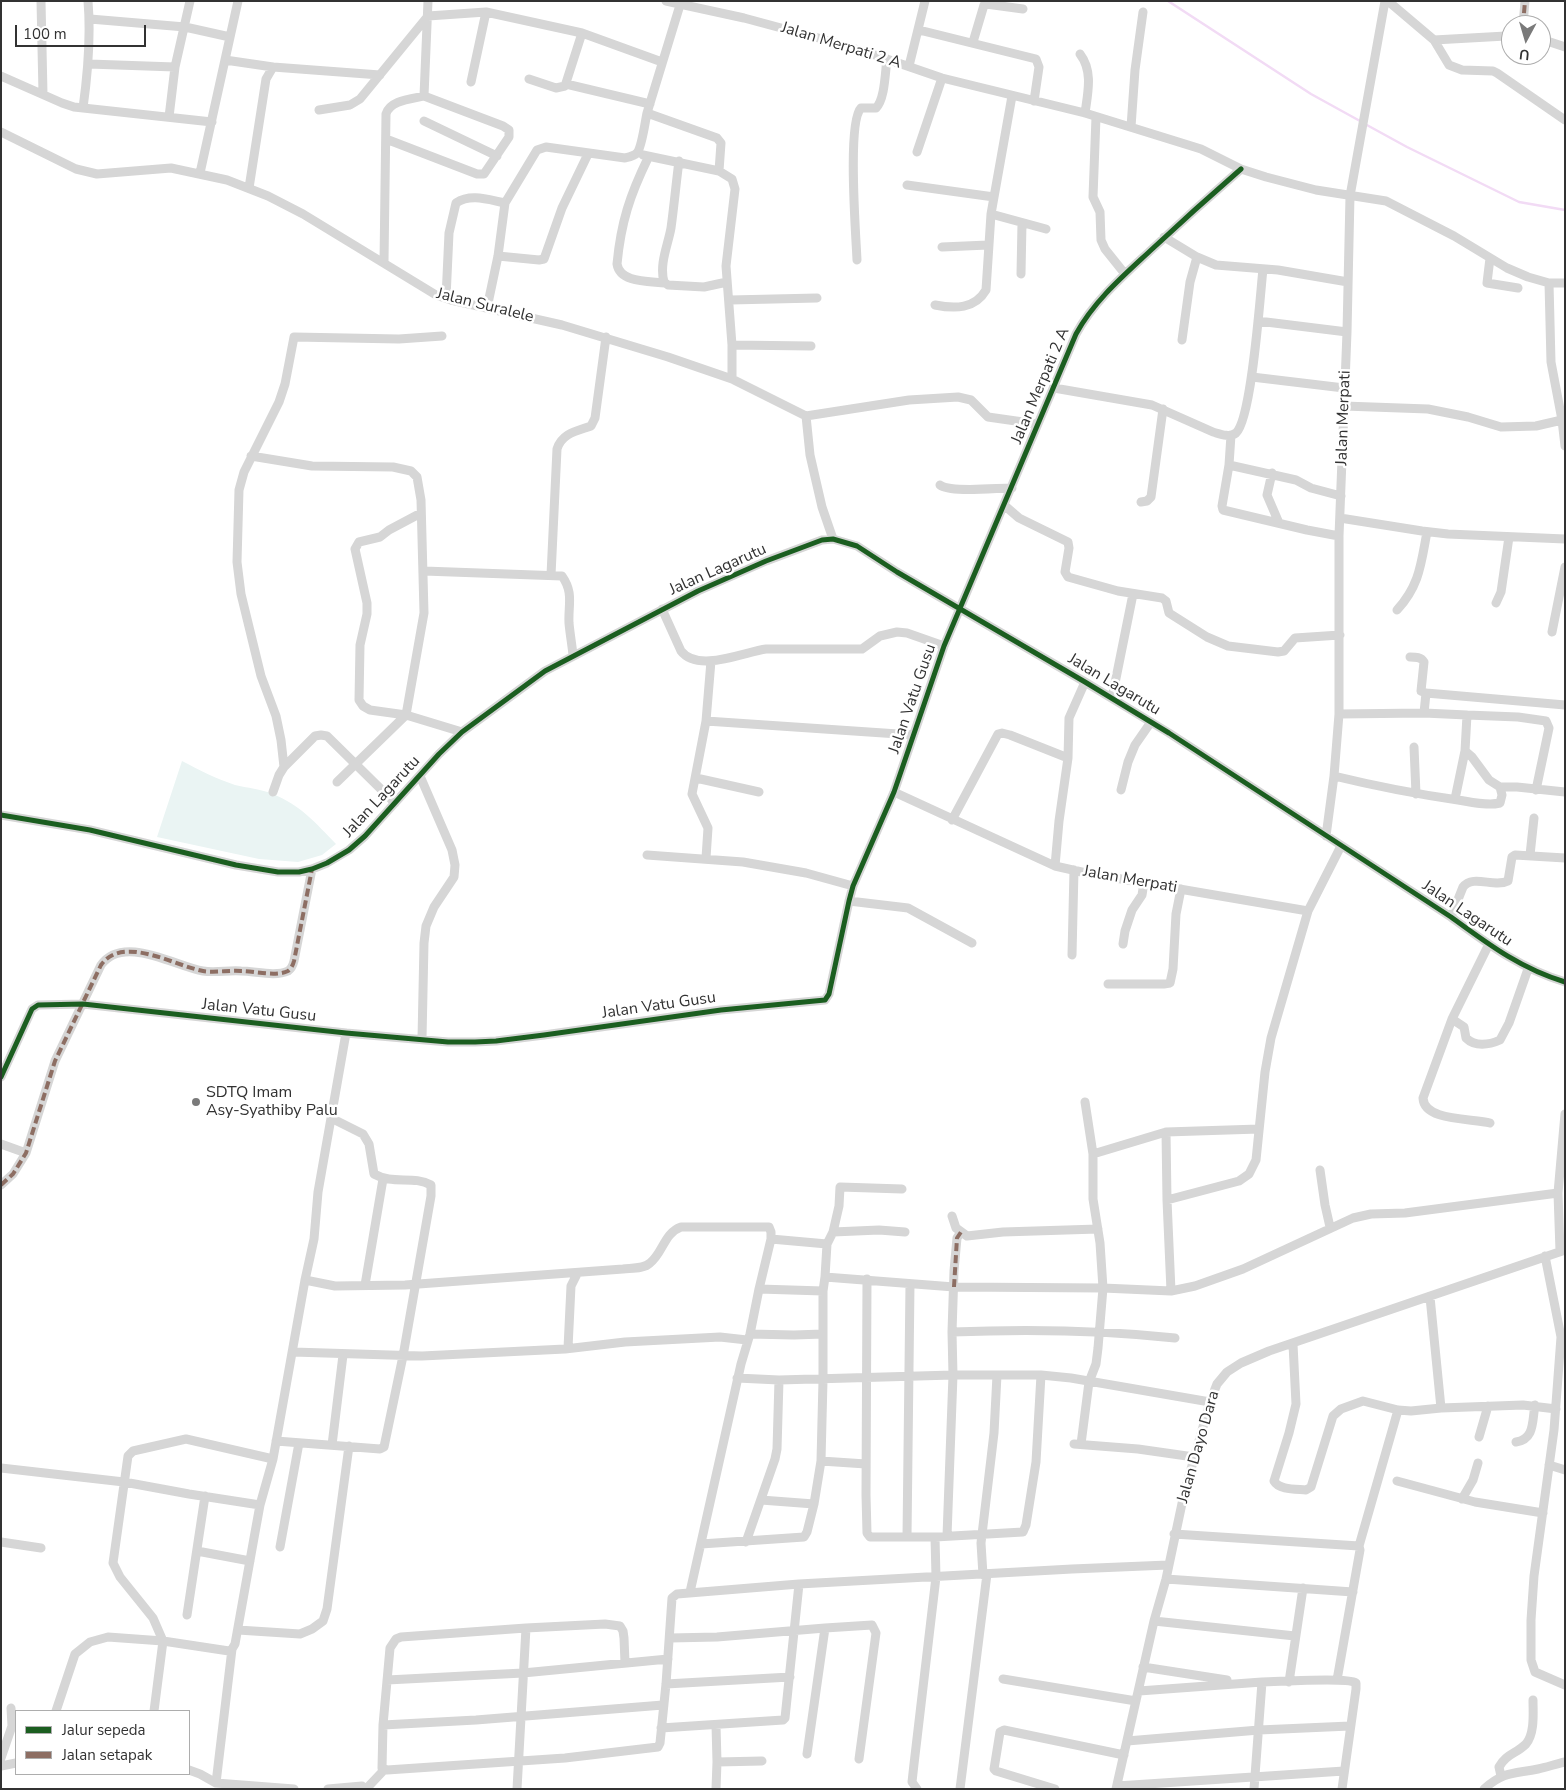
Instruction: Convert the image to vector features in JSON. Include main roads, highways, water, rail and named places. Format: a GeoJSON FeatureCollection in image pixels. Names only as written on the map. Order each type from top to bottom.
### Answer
{"type":"FeatureCollection","features":[{"type":"Feature","properties":{"kind":"waterway"},"geometry":{"type":"LineString","coordinates":[[1168,1],[1311,94],[1360,121]]}},
{"type":"Feature","properties":{"kind":"waterway"},"geometry":{"type":"LineString","coordinates":[[1365,124],[1407,147],[1519,202],[1565,210]]}},
{"type":"Feature","properties":{"kind":"place","name":"SDTQ Imam Asy-Syathiby Palu"},"geometry":{"type":"Point","coordinates":[196,1102]}}]}
